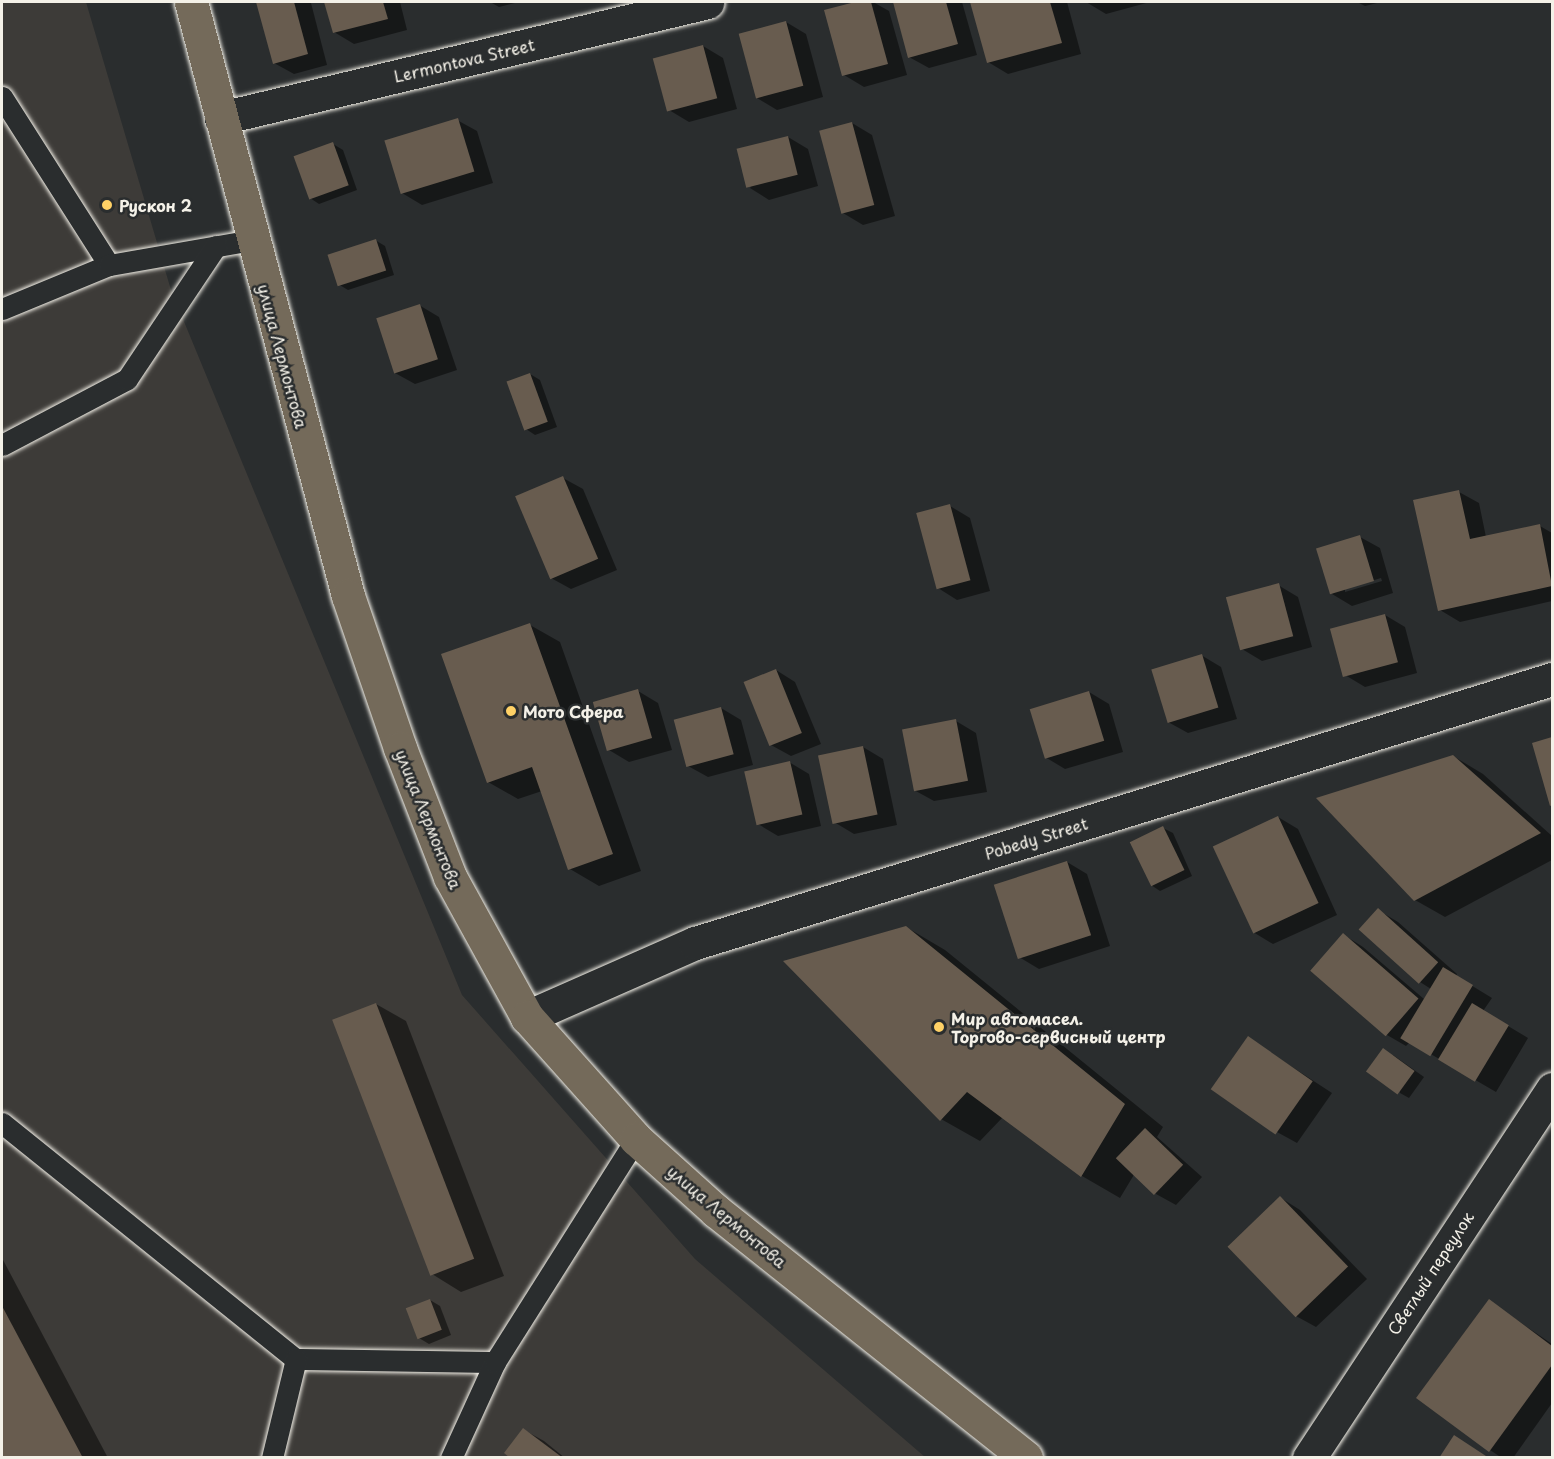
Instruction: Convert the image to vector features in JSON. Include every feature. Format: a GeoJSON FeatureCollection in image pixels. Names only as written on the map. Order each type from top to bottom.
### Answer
{"type":"FeatureCollection","features":[{"type":"Feature","properties":{"kind":"main road","name":"улица Лермонтова"},"geometry":{"type":"LineString","coordinates":[[191,2],[252,240],[348,596],[400,748],[450,877],[527,1017],[636,1139],[716,1210],[1026,1458]]}},
{"type":"Feature","properties":{"kind":"street","name":"Lermontova Street"},"geometry":{"type":"LineString","coordinates":[[221,118],[707,2]]}},
{"type":"Feature","properties":{"kind":"street","name":"Pobedy Street"},"geometry":{"type":"LineString","coordinates":[[527,1017],[695,943],[1552,679]]}},
{"type":"Feature","properties":{"kind":"street","name":"Светлый переулок"},"geometry":{"type":"LineString","coordinates":[[1309,1458],[1552,1089]]}},
{"type":"Feature","properties":{"kind":"lane"},"geometry":{"type":"LineString","coordinates":[[2,97],[109,265]]}},
{"type":"Feature","properties":{"kind":"lane"},"geometry":{"type":"LineString","coordinates":[[2,309],[109,265],[252,240]]}},
{"type":"Feature","properties":{"kind":"lane"},"geometry":{"type":"LineString","coordinates":[[2,445],[127,379],[216,246]]}},
{"type":"Feature","properties":{"kind":"lane"},"geometry":{"type":"LineString","coordinates":[[2,1123],[296,1359],[495,1362]]}},
{"type":"Feature","properties":{"kind":"lane"},"geometry":{"type":"LineString","coordinates":[[451,1458],[495,1362],[636,1139]]}},
{"type":"Feature","properties":{"kind":"lane"},"geometry":{"type":"LineString","coordinates":[[272,1458],[296,1359]]}},
{"type":"Feature","properties":{"kind":"shaded area"},"geometry":{"type":"Polygon","coordinates":[[[2,2],[86,2],[171,290],[462,995],[695,1259],[925,1457],[2,1458],[2,2]]]}},
{"type":"Feature","properties":{"kind":"building"},"geometry":{"type":"Polygon","coordinates":[[[256,2],[294,2],[308,54],[273,64],[256,2]]]}},
{"type":"Feature","properties":{"kind":"building"},"geometry":{"type":"Polygon","coordinates":[[[324,2],[383,2],[388,19],[333,33],[324,2]]]}},
{"type":"Feature","properties":{"kind":"building"},"geometry":{"type":"Polygon","coordinates":[[[855,2],[871,2],[888,64],[842,76],[824,10],[855,2]]]}},
{"type":"Feature","properties":{"kind":"building"},"geometry":{"type":"Polygon","coordinates":[[[893,2],[946,2],[958,44],[908,58],[893,2]]]}},
{"type":"Feature","properties":{"kind":"building"},"geometry":{"type":"Polygon","coordinates":[[[970,2],[1050,2],[1062,43],[987,63],[970,2]]]}},
{"type":"Feature","properties":{"kind":"building"},"geometry":{"type":"Polygon","coordinates":[[[786,21],[803,86],[756,98],[739,34],[786,21]]]}},
{"type":"Feature","properties":{"kind":"building"},"geometry":{"type":"Polygon","coordinates":[[[703,45],[717,98],[667,112],[653,58],[703,45]]]}},
{"type":"Feature","properties":{"kind":"building"},"geometry":{"type":"Polygon","coordinates":[[[458,118],[474,172],[401,194],[384,141],[458,118]]]}},
{"type":"Feature","properties":{"kind":"building"},"geometry":{"type":"Polygon","coordinates":[[[852,122],[874,205],[841,214],[819,131],[852,122]]]}},
{"type":"Feature","properties":{"kind":"building"},"geometry":{"type":"Polygon","coordinates":[[[788,136],[798,175],[746,188],[737,149],[788,136]]]}},
{"type":"Feature","properties":{"kind":"building"},"geometry":{"type":"Polygon","coordinates":[[[333,142],[349,185],[309,200],[294,156],[333,142]]]}},
{"type":"Feature","properties":{"kind":"building"},"geometry":{"type":"Polygon","coordinates":[[[376,239],[386,270],[338,286],[327,255],[376,239]]]}},
{"type":"Feature","properties":{"kind":"building"},"geometry":{"type":"Polygon","coordinates":[[[420,304],[438,359],[394,373],[376,318],[420,304]]]}},
{"type":"Feature","properties":{"kind":"building"},"geometry":{"type":"Polygon","coordinates":[[[530,373],[548,422],[524,430],[507,382],[530,373]]]}},
{"type":"Feature","properties":{"kind":"building"},"geometry":{"type":"Polygon","coordinates":[[[563,476],[598,559],[550,579],[515,496],[563,476]]]}},
{"type":"Feature","properties":{"kind":"building"},"geometry":{"type":"Polygon","coordinates":[[[1459,490],[1470,539],[1540,524],[1552,586],[1438,611],[1413,500],[1459,490]]]}},
{"type":"Feature","properties":{"kind":"building"},"geometry":{"type":"Polygon","coordinates":[[[950,504],[970,580],[937,589],[916,513],[950,504]]]}},
{"type":"Feature","properties":{"kind":"building"},"geometry":{"type":"Polygon","coordinates":[[[1360,535],[1374,581],[1330,594],[1316,548],[1360,535]]]}},
{"type":"Feature","properties":{"kind":"building"},"geometry":{"type":"Polygon","coordinates":[[[1279,583],[1293,636],[1240,650],[1226,597],[1279,583]]]}},
{"type":"Feature","properties":{"kind":"building"},"geometry":{"type":"Polygon","coordinates":[[[1385,614],[1398,662],[1343,677],[1330,629],[1385,614]]]}},
{"type":"Feature","properties":{"kind":"building","name":"Мото Сфера"},"geometry":{"type":"Polygon","coordinates":[[[530,623],[613,854],[568,870],[532,767],[487,783],[441,654],[530,623]]]}},
{"type":"Feature","properties":{"kind":"building"},"geometry":{"type":"Polygon","coordinates":[[[1202,654],[1218,708],[1168,723],[1151,669],[1202,654]]]}},
{"type":"Feature","properties":{"kind":"building"},"geometry":{"type":"Polygon","coordinates":[[[776,669],[802,733],[769,746],[744,682],[776,669]]]}},
{"type":"Feature","properties":{"kind":"building"},"geometry":{"type":"Polygon","coordinates":[[[638,689],[652,738],[607,751],[593,702],[638,689]]]}},
{"type":"Feature","properties":{"kind":"building"},"geometry":{"type":"Polygon","coordinates":[[[1089,691],[1104,741],[1045,759],[1030,709],[1089,691]]]}},
{"type":"Feature","properties":{"kind":"building"},"geometry":{"type":"Polygon","coordinates":[[[721,707],[734,754],[686,767],[674,720],[721,707]]]}},
{"type":"Feature","properties":{"kind":"building"},"geometry":{"type":"Polygon","coordinates":[[[956,719],[968,781],[914,791],[902,729],[956,719]]]}},
{"type":"Feature","properties":{"kind":"building"},"geometry":{"type":"Polygon","coordinates":[[[1552,737],[1552,805],[1550,806],[1532,743],[1552,737]]]}},
{"type":"Feature","properties":{"kind":"building"},"geometry":{"type":"Polygon","coordinates":[[[863,746],[878,814],[833,824],[818,756],[863,746]]]}},
{"type":"Feature","properties":{"kind":"building"},"geometry":{"type":"Polygon","coordinates":[[[1453,755],[1541,833],[1414,901],[1316,798],[1453,755]]]}},
{"type":"Feature","properties":{"kind":"building"},"geometry":{"type":"Polygon","coordinates":[[[790,761],[802,815],[757,825],[744,772],[790,761]]]}},
{"type":"Feature","properties":{"kind":"building"},"geometry":{"type":"Polygon","coordinates":[[[1278,816],[1319,903],[1253,933],[1213,846],[1278,816]]]}},
{"type":"Feature","properties":{"kind":"building"},"geometry":{"type":"Polygon","coordinates":[[[1163,826],[1184,870],[1151,886],[1130,842],[1163,826]]]}},
{"type":"Feature","properties":{"kind":"building"},"geometry":{"type":"Polygon","coordinates":[[[1067,861],[1091,935],[1018,959],[994,885],[1067,861]]]}},
{"type":"Feature","properties":{"kind":"building"},"geometry":{"type":"Polygon","coordinates":[[[1378,908],[1438,962],[1419,984],[1359,930],[1378,908]]]}},
{"type":"Feature","properties":{"kind":"building","name":"Мир автомасел. Торгово-сервисный центр"},"geometry":{"type":"Polygon","coordinates":[[[906,926],[1125,1104],[1081,1177],[967,1092],[940,1121],[783,961],[906,926]]]}},
{"type":"Feature","properties":{"kind":"building"},"geometry":{"type":"Polygon","coordinates":[[[1343,933],[1418,999],[1386,1036],[1310,971],[1343,933]]]}},
{"type":"Feature","properties":{"kind":"building"},"geometry":{"type":"Polygon","coordinates":[[[1443,967],[1473,985],[1430,1056],[1400,1038],[1443,967]]]}},
{"type":"Feature","properties":{"kind":"building"},"geometry":{"type":"Polygon","coordinates":[[[376,1003],[474,1259],[430,1276],[332,1020],[376,1003]]]}},
{"type":"Feature","properties":{"kind":"building"},"geometry":{"type":"Polygon","coordinates":[[[1472,1003],[1509,1025],[1475,1082],[1438,1060],[1472,1003]]]}},
{"type":"Feature","properties":{"kind":"building"},"geometry":{"type":"Polygon","coordinates":[[[1248,1036],[1313,1081],[1275,1135],[1211,1089],[1248,1036]]]}},
{"type":"Feature","properties":{"kind":"building"},"geometry":{"type":"Polygon","coordinates":[[[1383,1048],[1415,1071],[1398,1094],[1366,1071],[1383,1048]]]}},
{"type":"Feature","properties":{"kind":"building"},"geometry":{"type":"Polygon","coordinates":[[[1145,1128],[1183,1165],[1154,1195],[1116,1158],[1145,1128]]]}},
{"type":"Feature","properties":{"kind":"building"},"geometry":{"type":"Polygon","coordinates":[[[1280,1196],[1348,1266],[1296,1317],[1227,1247],[1280,1196]]]}},
{"type":"Feature","properties":{"kind":"building"},"geometry":{"type":"Polygon","coordinates":[[[430,1299],[442,1330],[418,1339],[406,1308],[430,1299]]]}},
{"type":"Feature","properties":{"kind":"building"},"geometry":{"type":"Polygon","coordinates":[[[1489,1299],[1552,1346],[1552,1365],[1489,1452],[1416,1398],[1489,1299]]]}},
{"type":"Feature","properties":{"kind":"building"},"geometry":{"type":"Polygon","coordinates":[[[2,1306],[83,1458],[4,1458],[2,1453],[2,1306]]]}},
{"type":"Feature","properties":{"kind":"building"},"geometry":{"type":"Polygon","coordinates":[[[523,1428],[563,1458],[510,1458],[504,1453],[523,1428]]]}},
{"type":"Feature","properties":{"kind":"building"},"geometry":{"type":"Polygon","coordinates":[[[1454,1435],[1489,1458],[1439,1458],[1454,1435]]]}},
{"type":"Feature","properties":{"kind":"place","name":"Рускон 2"},"geometry":{"type":"Point","coordinates":[107,205]}},
{"type":"Feature","properties":{"kind":"place","name":"Мото Сфера"},"geometry":{"type":"Point","coordinates":[511,711]}},
{"type":"Feature","properties":{"kind":"place","name":"Мир автомасел. Торгово-сервисный центр"},"geometry":{"type":"Point","coordinates":[939,1027]}}]}
